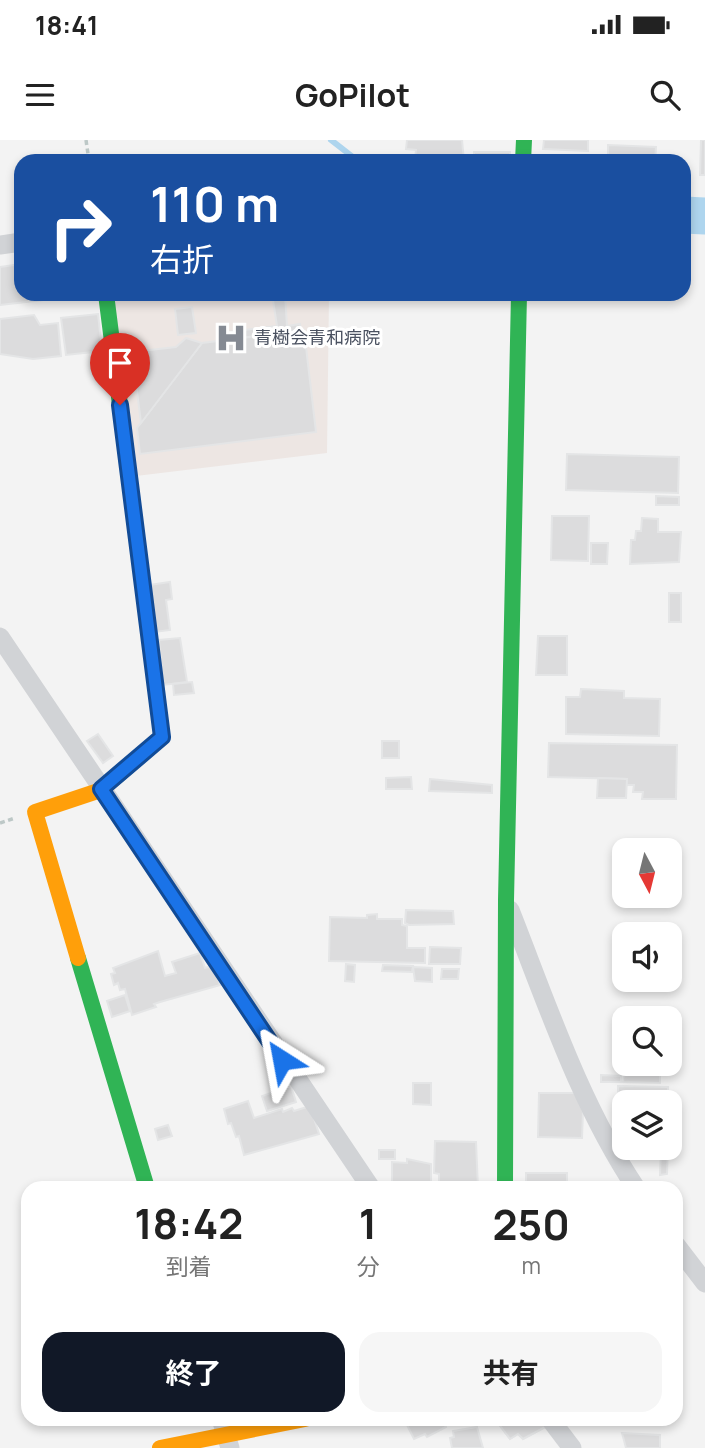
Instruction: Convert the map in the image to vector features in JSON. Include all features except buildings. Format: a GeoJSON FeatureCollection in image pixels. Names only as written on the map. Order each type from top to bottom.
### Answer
{"type":"FeatureCollection","features":[{"type":"Feature","properties":{"kind":"street"},"geometry":{"type":"LineString","coordinates":[[107,301],[162,737],[101,789],[35,811],[145,1181]]}},
{"type":"Feature","properties":{"kind":"street"},"geometry":{"type":"LineString","coordinates":[[505,1181],[506,900],[519,301]]}},
{"type":"Feature","properties":{"kind":"street"},"geometry":{"type":"LineString","coordinates":[[0,637],[366,1181]]}},
{"type":"Feature","properties":{"kind":"street"},"geometry":{"type":"LineString","coordinates":[[506,900],[559,1035],[601,1126],[632,1181]]}},
{"type":"Feature","properties":{"kind":"street"},"geometry":{"type":"LineString","coordinates":[[683,1254],[705,1283]]}},
{"type":"Feature","properties":{"kind":"street"},"geometry":{"type":"LineString","coordinates":[[160,1448],[268,1426]]}},
{"type":"Feature","properties":{"kind":"street"},"geometry":{"type":"LineString","coordinates":[[555,1426],[572,1448]]}},
{"type":"Feature","properties":{"kind":"shaded area"},"geometry":{"type":"Polygon","coordinates":[[[112,301],[329,301],[327,453],[136,476],[112,301]]]}},
{"type":"Feature","properties":{"kind":"waterway"},"geometry":{"type":"LineString","coordinates":[[331,140],[349,154]]}},
{"type":"Feature","properties":{"kind":"waterway"},"geometry":{"type":"LineString","coordinates":[[691,215],[705,216]]}},
{"type":"Feature","properties":{"kind":"traffic: fast"},"geometry":{"type":"LineString","coordinates":[[523,154],[524,140]]}},
{"type":"Feature","properties":{"kind":"traffic: fast"},"geometry":{"type":"LineString","coordinates":[[107,301],[162,737],[116,777]]}},
{"type":"Feature","properties":{"kind":"traffic: fast"},"geometry":{"type":"LineString","coordinates":[[505,1181],[506,900],[519,301]]}},
{"type":"Feature","properties":{"kind":"traffic: fast"},"geometry":{"type":"LineString","coordinates":[[78,958],[145,1181]]}},
{"type":"Feature","properties":{"kind":"traffic: slow"},"geometry":{"type":"LineString","coordinates":[[78,958],[35,812],[101,790],[116,777]]}},
{"type":"Feature","properties":{"kind":"traffic: slow"},"geometry":{"type":"LineString","coordinates":[[160,1448],[270,1426]]}},
{"type":"Feature","properties":{"kind":"place","name":"青樹会青和病院"},"geometry":{"type":"Point","coordinates":[231,338]}},
{"type":"Feature","properties":{"kind":"route"},"geometry":{"type":"LineString","coordinates":[[120,405],[162,737],[101,789],[282,1060]]}}]}
